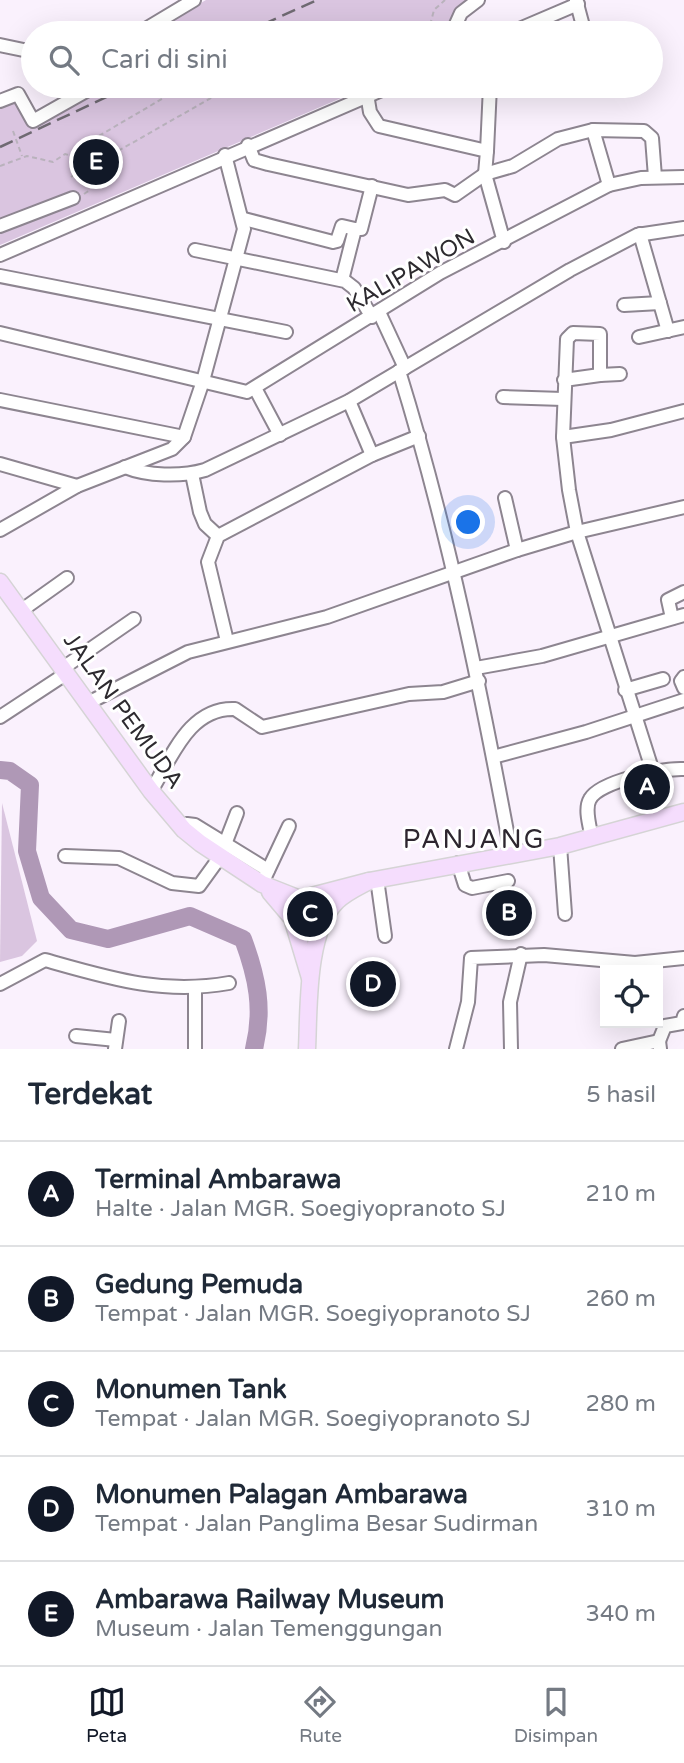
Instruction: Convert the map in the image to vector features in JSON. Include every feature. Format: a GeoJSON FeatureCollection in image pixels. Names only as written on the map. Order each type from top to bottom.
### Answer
{"type":"FeatureCollection","features":[{"type":"Feature","properties":{"kind":"main road","name":"JALAN PEMUDA"},"geometry":{"type":"LineString","coordinates":[[1,586],[22,610],[184,830],[223,849],[263,879]]}},
{"type":"Feature","properties":{"kind":"main road"},"geometry":{"type":"LineString","coordinates":[[263,879],[286,896],[309,898],[373,880],[560,846],[684,812]]}},
{"type":"Feature","properties":{"kind":"main road"},"geometry":{"type":"LineString","coordinates":[[263,879],[292,918],[310,980]]}},
{"type":"Feature","properties":{"kind":"main road"},"geometry":{"type":"LineString","coordinates":[[307,1049],[310,980],[321,928],[335,903],[373,880]]}},
{"type":"Feature","properties":{"kind":"street"},"geometry":{"type":"LineString","coordinates":[[159,21],[194,0]]}},
{"type":"Feature","properties":{"kind":"street"},"geometry":{"type":"LineString","coordinates":[[457,21],[461,13],[478,0]]}},
{"type":"Feature","properties":{"kind":"street"},"geometry":{"type":"LineString","coordinates":[[536,21],[577,2],[582,21]]}},
{"type":"Feature","properties":{"kind":"street"},"geometry":{"type":"LineString","coordinates":[[0,45],[21,49]]}},
{"type":"Feature","properties":{"kind":"street"},"geometry":{"type":"LineString","coordinates":[[0,101],[18,94],[33,121],[73,98]]}},
{"type":"Feature","properties":{"kind":"street"},"geometry":{"type":"LineString","coordinates":[[0,255],[358,98]]}},
{"type":"Feature","properties":{"kind":"street"},"geometry":{"type":"LineString","coordinates":[[368,98],[370,112],[379,126],[487,151]]}},
{"type":"Feature","properties":{"kind":"street"},"geometry":{"type":"LineString","coordinates":[[489,98],[485,174],[504,242]]}},
{"type":"Feature","properties":{"kind":"street"},"geometry":{"type":"LineString","coordinates":[[248,145],[257,161],[408,194],[445,190],[456,195],[485,174],[513,166],[558,138],[593,130],[644,131],[650,133],[655,177]]}},
{"type":"Feature","properties":{"kind":"street"},"geometry":{"type":"LineString","coordinates":[[593,130],[609,185]]}},
{"type":"Feature","properties":{"kind":"street"},"geometry":{"type":"LineString","coordinates":[[0,530],[77,486],[172,449],[184,437],[203,381],[237,259],[244,219],[225,155]]}},
{"type":"Feature","properties":{"kind":"street","name":"KALIPAWON"},"geometry":{"type":"LineString","coordinates":[[255,388],[440,273],[609,185],[655,177],[684,177]]}},
{"type":"Feature","properties":{"kind":"street"},"geometry":{"type":"LineString","coordinates":[[244,219],[337,241],[342,226],[361,229],[372,186]]}},
{"type":"Feature","properties":{"kind":"street"},"geometry":{"type":"LineString","coordinates":[[0,226],[73,198]]}},
{"type":"Feature","properties":{"kind":"street"},"geometry":{"type":"LineString","coordinates":[[125,467],[137,472],[192,474],[281,435],[349,401],[570,270],[640,234],[684,228]]}},
{"type":"Feature","properties":{"kind":"street"},"geometry":{"type":"LineString","coordinates":[[342,280],[355,229]]}},
{"type":"Feature","properties":{"kind":"street"},"geometry":{"type":"LineString","coordinates":[[640,234],[668,331]]}},
{"type":"Feature","properties":{"kind":"street"},"geometry":{"type":"LineString","coordinates":[[195,250],[342,280],[354,288],[376,315],[402,370],[419,436],[480,681],[511,853]]}},
{"type":"Feature","properties":{"kind":"street"},"geometry":{"type":"LineString","coordinates":[[0,276],[286,332]]}},
{"type":"Feature","properties":{"kind":"street"},"geometry":{"type":"LineString","coordinates":[[624,305],[660,303]]}},
{"type":"Feature","properties":{"kind":"street"},"geometry":{"type":"LineString","coordinates":[[639,337],[684,327]]}},
{"type":"Feature","properties":{"kind":"street"},"geometry":{"type":"LineString","coordinates":[[0,333],[239,392],[255,388],[281,435]]}},
{"type":"Feature","properties":{"kind":"street"},"geometry":{"type":"LineString","coordinates":[[600,375],[600,334],[573,333],[567,339],[563,437],[577,533],[653,772]]}},
{"type":"Feature","properties":{"kind":"street"},"geometry":{"type":"LineString","coordinates":[[564,380],[620,374]]}},
{"type":"Feature","properties":{"kind":"street"},"geometry":{"type":"LineString","coordinates":[[503,397],[563,399]]}},
{"type":"Feature","properties":{"kind":"street"},"geometry":{"type":"LineString","coordinates":[[0,400],[184,437]]}},
{"type":"Feature","properties":{"kind":"street"},"geometry":{"type":"LineString","coordinates":[[349,401],[372,455]]}},
{"type":"Feature","properties":{"kind":"street"},"geometry":{"type":"LineString","coordinates":[[563,437],[611,430],[684,411]]}},
{"type":"Feature","properties":{"kind":"street"},"geometry":{"type":"LineString","coordinates":[[227,640],[208,562],[218,536],[372,455],[419,436]]}},
{"type":"Feature","properties":{"kind":"street"},"geometry":{"type":"LineString","coordinates":[[0,464],[77,486]]}},
{"type":"Feature","properties":{"kind":"street"},"geometry":{"type":"LineString","coordinates":[[192,474],[205,524],[218,536]]}},
{"type":"Feature","properties":{"kind":"street"},"geometry":{"type":"LineString","coordinates":[[505,498],[517,550]]}},
{"type":"Feature","properties":{"kind":"street"},"geometry":{"type":"LineString","coordinates":[[88,703],[175,657],[227,640],[327,617],[517,550],[684,508]]}},
{"type":"Feature","properties":{"kind":"street"},"geometry":{"type":"LineString","coordinates":[[22,610],[67,578]]}},
{"type":"Feature","properties":{"kind":"street"},"geometry":{"type":"LineString","coordinates":[[476,668],[542,656],[678,617],[668,600],[684,593]]}},
{"type":"Feature","properties":{"kind":"street"},"geometry":{"type":"LineString","coordinates":[[0,717],[134,620]]}},
{"type":"Feature","properties":{"kind":"street"},"geometry":{"type":"LineString","coordinates":[[684,677],[681,681],[684,688]]}},
{"type":"Feature","properties":{"kind":"street"},"geometry":{"type":"LineString","coordinates":[[625,690],[663,680]]}},
{"type":"Feature","properties":{"kind":"street"},"geometry":{"type":"LineString","coordinates":[[152,790],[190,724],[204,715],[235,709],[262,727],[409,694],[443,692],[480,681]]}},
{"type":"Feature","properties":{"kind":"street"},"geometry":{"type":"LineString","coordinates":[[493,757],[586,732],[684,700]]}},
{"type":"Feature","properties":{"kind":"street"},"geometry":{"type":"LineString","coordinates":[[592,838],[588,803],[592,796],[610,785],[653,772],[684,769]]}},
{"type":"Feature","properties":{"kind":"street"},"geometry":{"type":"LineString","coordinates":[[65,856],[119,858],[164,880],[195,886],[204,883],[223,849],[237,813]]}},
{"type":"Feature","properties":{"kind":"street"},"geometry":{"type":"LineString","coordinates":[[263,879],[289,826]]}},
{"type":"Feature","properties":{"kind":"street"},"geometry":{"type":"LineString","coordinates":[[560,846],[565,914]]}},
{"type":"Feature","properties":{"kind":"street"},"geometry":{"type":"LineString","coordinates":[[458,863],[465,885],[472,888],[508,881]]}},
{"type":"Feature","properties":{"kind":"street"},"geometry":{"type":"LineString","coordinates":[[373,880],[385,936]]}},
{"type":"Feature","properties":{"kind":"street"},"geometry":{"type":"LineString","coordinates":[[511,1049],[510,1002],[522,954]]}},
{"type":"Feature","properties":{"kind":"street"},"geometry":{"type":"LineString","coordinates":[[456,1049],[468,1002],[469,960],[522,954],[635,962],[684,958]]}},
{"type":"Feature","properties":{"kind":"street"},"geometry":{"type":"LineString","coordinates":[[0,984],[45,961],[117,980],[165,988],[195,989],[229,984]]}},
{"type":"Feature","properties":{"kind":"street"},"geometry":{"type":"LineString","coordinates":[[195,989],[195,1049]]}},
{"type":"Feature","properties":{"kind":"street"},"geometry":{"type":"LineString","coordinates":[[622,1049],[660,1045],[665,1026],[682,1023],[684,1016]]}},
{"type":"Feature","properties":{"kind":"street"},"geometry":{"type":"LineString","coordinates":[[76,1036],[116,1044],[120,1021]]}},
{"type":"Feature","properties":{"kind":"path"},"geometry":{"type":"LineString","coordinates":[[434,0],[437,6]]}},
{"type":"Feature","properties":{"kind":"path"},"geometry":{"type":"LineString","coordinates":[[432,21],[437,6],[445,0]]}},
{"type":"Feature","properties":{"kind":"path"},"geometry":{"type":"LineString","coordinates":[[71,177],[89,161],[91,145],[97,136],[163,98]]}},
{"type":"Feature","properties":{"kind":"path"},"geometry":{"type":"LineString","coordinates":[[0,166],[23,157],[53,162],[65,154],[97,163],[211,98]]}},
{"type":"Feature","properties":{"kind":"path"},"geometry":{"type":"LineString","coordinates":[[13,131],[23,157]]}},
{"type":"Feature","properties":{"kind":"shaded area"},"geometry":{"type":"Polygon","coordinates":[[[206,0],[467,0],[450,21],[170,21],[206,0]]]}},
{"type":"Feature","properties":{"kind":"shaded area"},"geometry":{"type":"Polygon","coordinates":[[[17,96],[33,126],[82,98],[341,98],[0,245],[0,104],[17,96]]]}},
{"type":"Feature","properties":{"kind":"shaded area"},"geometry":{"type":"Polygon","coordinates":[[[2,803],[37,941],[22,956],[0,962],[2,803]]]}},
{"type":"Feature","properties":{"kind":"waterway"},"geometry":{"type":"LineString","coordinates":[[0,770],[10,771],[30,785],[27,851],[41,898],[71,930],[108,939],[190,916],[243,939],[258,993],[254,1049]]}},
{"type":"Feature","properties":{"kind":"railway"},"geometry":{"type":"LineString","coordinates":[[271,21],[317,0]]}},
{"type":"Feature","properties":{"kind":"railway"},"geometry":{"type":"LineString","coordinates":[[0,147],[104,98]]}},
{"type":"Feature","properties":{"kind":"place","name":"Ambarawa Railway Museum"},"geometry":{"type":"Point","coordinates":[96,162]}},
{"type":"Feature","properties":{"kind":"place","name":"Terminal Ambarawa"},"geometry":{"type":"Point","coordinates":[647,787]}},
{"type":"Feature","properties":{"kind":"place","name":"Gedung Pemuda"},"geometry":{"type":"Point","coordinates":[509,913]}},
{"type":"Feature","properties":{"kind":"place","name":"Monumen Tank"},"geometry":{"type":"Point","coordinates":[310,914]}},
{"type":"Feature","properties":{"kind":"place","name":"Monumen Palagan Ambarawa"},"geometry":{"type":"Point","coordinates":[373,984]}},
{"type":"Feature","properties":{"kind":"district","name":"PANJANG"},"geometry":{"type":"Point","coordinates":[474,839]}}]}
